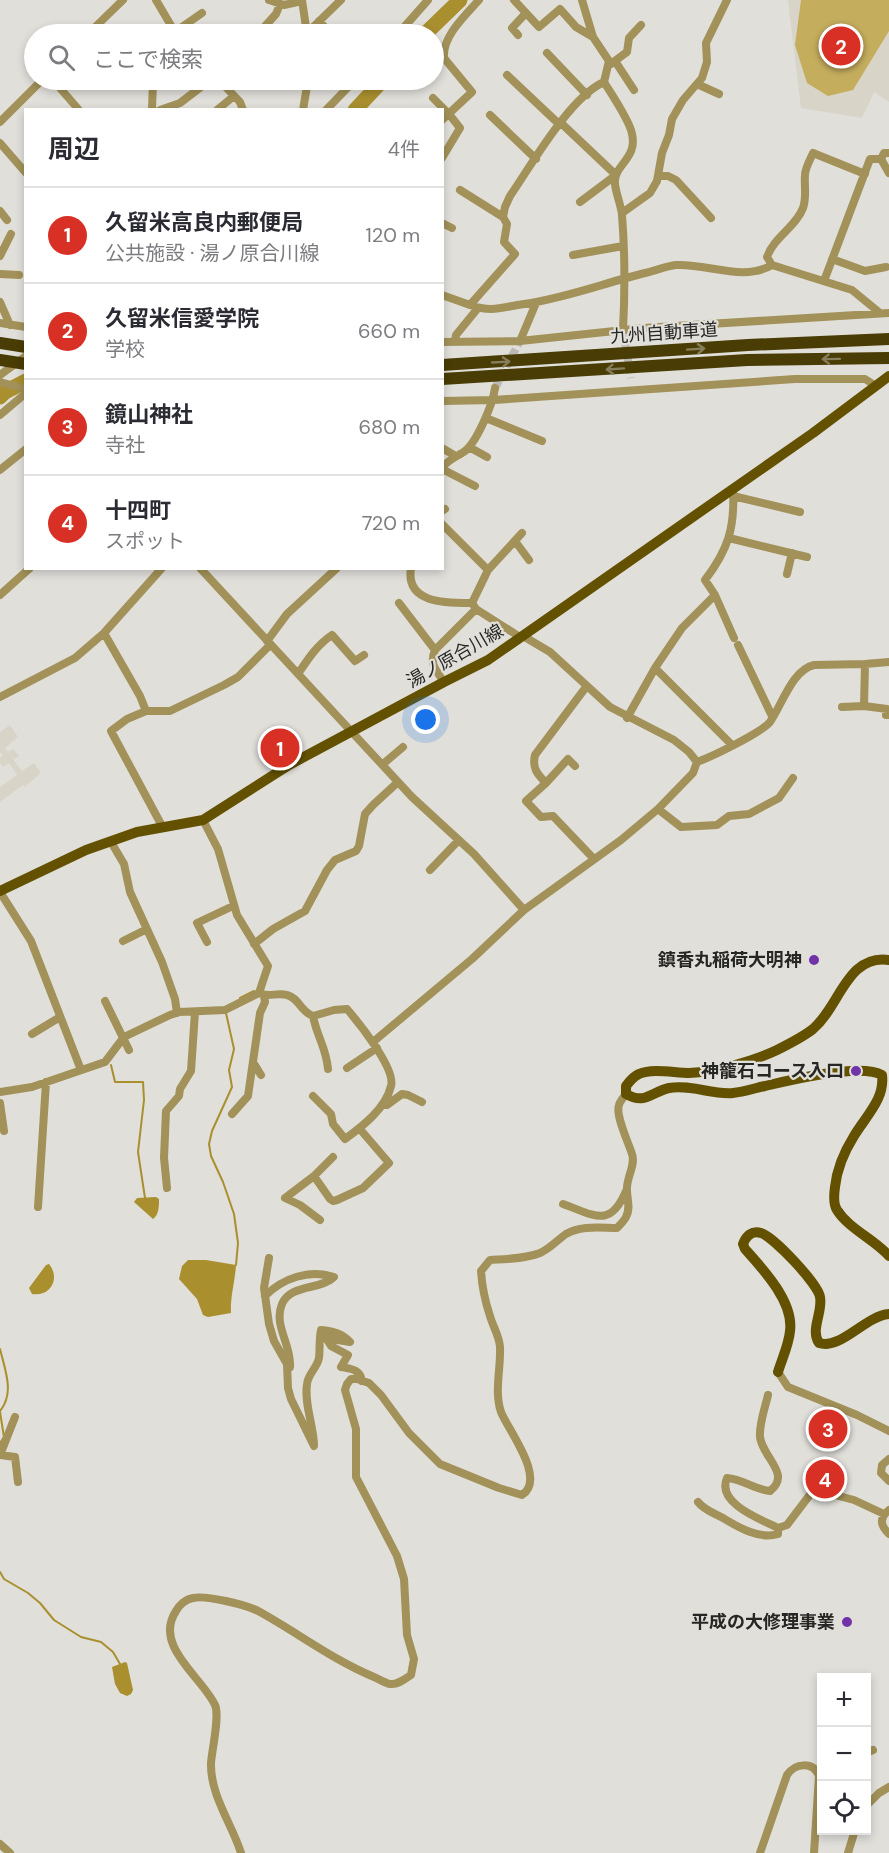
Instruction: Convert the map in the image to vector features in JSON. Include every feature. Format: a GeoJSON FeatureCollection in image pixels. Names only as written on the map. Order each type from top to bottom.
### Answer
{"type":"FeatureCollection","features":[{"type":"Feature","properties":{"kind":"highway","name":"九州自動車道"},"geometry":{"type":"LineString","coordinates":[[444,365],[748,345],[889,339]]}},
{"type":"Feature","properties":{"kind":"highway"},"geometry":{"type":"LineString","coordinates":[[0,343],[24,347]]}},
{"type":"Feature","properties":{"kind":"highway","name":"九州自動車道"},"geometry":{"type":"LineString","coordinates":[[444,380],[747,360],[889,358]]}},
{"type":"Feature","properties":{"kind":"highway"},"geometry":{"type":"LineString","coordinates":[[0,360],[24,364]]}},
{"type":"Feature","properties":{"kind":"main road","name":"湯ノ原合川線"},"geometry":{"type":"LineString","coordinates":[[0,892],[86,850],[137,832],[203,820],[288,765],[444,681],[488,660],[733,493],[884,381]]}},
{"type":"Feature","properties":{"kind":"main road"},"geometry":{"type":"LineString","coordinates":[[889,960],[878,958],[865,962],[856,970],[827,1013],[813,1029],[765,1056],[691,1073],[646,1072],[638,1074],[626,1086],[626,1094],[642,1099],[669,1088],[690,1087],[732,1094],[787,1081],[851,1071],[875,1071],[882,1074],[884,1086],[876,1103],[843,1155],[837,1172],[834,1193],[836,1208],[847,1221],[889,1256]]}},
{"type":"Feature","properties":{"kind":"main road"},"geometry":{"type":"LineString","coordinates":[[778,1372],[790,1331],[790,1315],[784,1299],[745,1249],[743,1244],[746,1237],[751,1234],[756,1232],[764,1234],[775,1242],[816,1286],[821,1304],[816,1327],[816,1339],[819,1343],[833,1344],[868,1321],[889,1314]]}},
{"type":"Feature","properties":{"kind":"street"},"geometry":{"type":"LineString","coordinates":[[98,24],[123,0]]}},
{"type":"Feature","properties":{"kind":"street"},"geometry":{"type":"LineString","coordinates":[[156,0],[169,24]]}},
{"type":"Feature","properties":{"kind":"street"},"geometry":{"type":"LineString","coordinates":[[269,0],[284,5],[302,1],[305,24]]}},
{"type":"Feature","properties":{"kind":"street"},"geometry":{"type":"LineString","coordinates":[[316,24],[341,0]]}},
{"type":"Feature","properties":{"kind":"street"},"geometry":{"type":"LineString","coordinates":[[407,24],[428,0]]}},
{"type":"Feature","properties":{"kind":"street"},"geometry":{"type":"LineString","coordinates":[[444,118],[472,92],[444,58],[445,44],[479,0]]}},
{"type":"Feature","properties":{"kind":"street"},"geometry":{"type":"LineString","coordinates":[[514,0],[539,27],[560,9],[576,27],[593,37]]}},
{"type":"Feature","properties":{"kind":"street"},"geometry":{"type":"LineString","coordinates":[[580,202],[616,175],[630,156],[634,145],[632,132],[604,82],[609,61],[593,37],[582,0]]}},
{"type":"Feature","properties":{"kind":"street"},"geometry":{"type":"LineString","coordinates":[[622,213],[650,193],[659,176],[662,153],[675,111],[702,78],[707,62],[706,43],[726,0]]}},
{"type":"Feature","properties":{"kind":"street"},"geometry":{"type":"LineString","coordinates":[[267,24],[276,14],[280,4]]}},
{"type":"Feature","properties":{"kind":"street"},"geometry":{"type":"LineString","coordinates":[[518,35],[512,28],[526,13]]}},
{"type":"Feature","properties":{"kind":"street"},"geometry":{"type":"LineString","coordinates":[[188,24],[202,14]]}},
{"type":"Feature","properties":{"kind":"street"},"geometry":{"type":"LineString","coordinates":[[319,21],[322,24]]}},
{"type":"Feature","properties":{"kind":"street"},"geometry":{"type":"LineString","coordinates":[[608,66],[627,52],[629,38],[641,25]]}},
{"type":"Feature","properties":{"kind":"street"},"geometry":{"type":"LineString","coordinates":[[547,53],[587,95]]}},
{"type":"Feature","properties":{"kind":"street"},"geometry":{"type":"LineString","coordinates":[[615,61],[634,90]]}},
{"type":"Feature","properties":{"kind":"street"},"geometry":{"type":"LineString","coordinates":[[507,75],[616,175]]}},
{"type":"Feature","properties":{"kind":"street"},"geometry":{"type":"LineString","coordinates":[[503,217],[510,196],[570,110],[604,82]]}},
{"type":"Feature","properties":{"kind":"street"},"geometry":{"type":"LineString","coordinates":[[697,84],[719,94]]}},
{"type":"Feature","properties":{"kind":"street"},"geometry":{"type":"LineString","coordinates":[[0,122],[32,90]]}},
{"type":"Feature","properties":{"kind":"street"},"geometry":{"type":"LineString","coordinates":[[61,90],[77,108]]}},
{"type":"Feature","properties":{"kind":"street"},"geometry":{"type":"LineString","coordinates":[[152,108],[153,90]]}},
{"type":"Feature","properties":{"kind":"street"},"geometry":{"type":"LineString","coordinates":[[168,108],[180,103],[197,90]]}},
{"type":"Feature","properties":{"kind":"street"},"geometry":{"type":"LineString","coordinates":[[228,90],[242,108]]}},
{"type":"Feature","properties":{"kind":"street"},"geometry":{"type":"LineString","coordinates":[[303,108],[306,90]]}},
{"type":"Feature","properties":{"kind":"street"},"geometry":{"type":"LineString","coordinates":[[328,108],[345,90]]}},
{"type":"Feature","properties":{"kind":"street"},"geometry":{"type":"LineString","coordinates":[[219,108],[234,96]]}},
{"type":"Feature","properties":{"kind":"street"},"geometry":{"type":"LineString","coordinates":[[433,98],[443,108]]}},
{"type":"Feature","properties":{"kind":"street"},"geometry":{"type":"LineString","coordinates":[[444,109],[460,128],[444,155]]}},
{"type":"Feature","properties":{"kind":"street"},"geometry":{"type":"LineString","coordinates":[[490,115],[536,159]]}},
{"type":"Feature","properties":{"kind":"street"},"geometry":{"type":"LineString","coordinates":[[0,143],[24,171]]}},
{"type":"Feature","properties":{"kind":"street"},"geometry":{"type":"LineString","coordinates":[[865,174],[813,153],[805,173],[803,209],[797,219],[770,248],[767,257],[772,265],[852,290],[885,313]]}},
{"type":"Feature","properties":{"kind":"street"},"geometry":{"type":"LineString","coordinates":[[881,159],[884,153],[889,153]]}},
{"type":"Feature","properties":{"kind":"street"},"geometry":{"type":"LineString","coordinates":[[824,281],[870,159],[881,159]]}},
{"type":"Feature","properties":{"kind":"street"},"geometry":{"type":"LineString","coordinates":[[881,159],[889,173]]}},
{"type":"Feature","properties":{"kind":"street"},"geometry":{"type":"LineString","coordinates":[[616,175],[615,183],[622,213],[626,278],[623,330]]}},
{"type":"Feature","properties":{"kind":"street"},"geometry":{"type":"LineString","coordinates":[[659,176],[668,176],[676,180],[711,218]]}},
{"type":"Feature","properties":{"kind":"street"},"geometry":{"type":"LineString","coordinates":[[455,341],[456,335],[474,306],[515,254],[504,242],[507,224],[503,217],[460,190]]}},
{"type":"Feature","properties":{"kind":"street"},"geometry":{"type":"LineString","coordinates":[[0,211],[7,220]]}},
{"type":"Feature","properties":{"kind":"street"},"geometry":{"type":"LineString","coordinates":[[444,224],[453,228]]}},
{"type":"Feature","properties":{"kind":"street"},"geometry":{"type":"LineString","coordinates":[[0,256],[11,234]]}},
{"type":"Feature","properties":{"kind":"street"},"geometry":{"type":"LineString","coordinates":[[573,255],[623,246]]}},
{"type":"Feature","properties":{"kind":"street"},"geometry":{"type":"LineString","coordinates":[[832,259],[865,271],[886,267]]}},
{"type":"Feature","properties":{"kind":"street"},"geometry":{"type":"LineString","coordinates":[[444,296],[474,306],[496,310],[566,297],[676,265],[736,272],[772,265]]}},
{"type":"Feature","properties":{"kind":"street"},"geometry":{"type":"LineString","coordinates":[[0,274],[18,275]]}},
{"type":"Feature","properties":{"kind":"street"},"geometry":{"type":"LineString","coordinates":[[0,302],[10,325]]}},
{"type":"Feature","properties":{"kind":"street"},"geometry":{"type":"LineString","coordinates":[[520,341],[536,303]]}},
{"type":"Feature","properties":{"kind":"street"},"geometry":{"type":"LineString","coordinates":[[444,342],[520,341],[623,330],[885,313]]}},
{"type":"Feature","properties":{"kind":"street"},"geometry":{"type":"LineString","coordinates":[[0,323],[24,327]]}},
{"type":"Feature","properties":{"kind":"street"},"geometry":{"type":"LineString","coordinates":[[0,375],[24,357]]}},
{"type":"Feature","properties":{"kind":"street"},"geometry":{"type":"LineString","coordinates":[[628,389],[630,378]]}},
{"type":"Feature","properties":{"kind":"street"},"geometry":{"type":"LineString","coordinates":[[444,401],[494,400],[795,379],[840,378],[884,381]]}},
{"type":"Feature","properties":{"kind":"street"},"geometry":{"type":"LineString","coordinates":[[0,382],[24,390]]}},
{"type":"Feature","properties":{"kind":"street"},"geometry":{"type":"LineString","coordinates":[[444,466],[454,455],[463,453],[469,447],[494,400],[495,388]]}},
{"type":"Feature","properties":{"kind":"street"},"geometry":{"type":"LineString","coordinates":[[0,415],[24,393]]}},
{"type":"Feature","properties":{"kind":"street"},"geometry":{"type":"LineString","coordinates":[[486,418],[542,441]]}},
{"type":"Feature","properties":{"kind":"street"},"geometry":{"type":"LineString","coordinates":[[469,447],[487,457]]}},
{"type":"Feature","properties":{"kind":"street"},"geometry":{"type":"LineString","coordinates":[[444,449],[454,455]]}},
{"type":"Feature","properties":{"kind":"street"},"geometry":{"type":"LineString","coordinates":[[0,470],[24,451]]}},
{"type":"Feature","properties":{"kind":"street"},"geometry":{"type":"LineString","coordinates":[[444,469],[476,486]]}},
{"type":"Feature","properties":{"kind":"street"},"geometry":{"type":"LineString","coordinates":[[772,716],[715,595],[705,580],[721,560],[729,538],[734,512],[733,493],[800,512]]}},
{"type":"Feature","properties":{"kind":"street"},"geometry":{"type":"LineString","coordinates":[[444,526],[488,570]]}},
{"type":"Feature","properties":{"kind":"street"},"geometry":{"type":"LineString","coordinates":[[444,681],[432,666],[435,650],[474,606],[488,570],[522,533]]}},
{"type":"Feature","properties":{"kind":"street"},"geometry":{"type":"LineString","coordinates":[[729,538],[807,557]]}},
{"type":"Feature","properties":{"kind":"street"},"geometry":{"type":"LineString","coordinates":[[515,541],[529,560]]}},
{"type":"Feature","properties":{"kind":"street"},"geometry":{"type":"LineString","coordinates":[[787,574],[792,553]]}},
{"type":"Feature","properties":{"kind":"street"},"geometry":{"type":"LineString","coordinates":[[0,596],[28,570]]}},
{"type":"Feature","properties":{"kind":"street"},"geometry":{"type":"LineString","coordinates":[[0,697],[75,658],[104,633],[160,570]]}},
{"type":"Feature","properties":{"kind":"street"},"geometry":{"type":"LineString","coordinates":[[202,570],[398,782],[474,854],[524,910]]}},
{"type":"Feature","properties":{"kind":"street"},"geometry":{"type":"LineString","coordinates":[[162,826],[111,731],[127,719],[146,711],[170,711],[238,677],[268,644],[286,614],[335,570]]}},
{"type":"Feature","properties":{"kind":"street"},"geometry":{"type":"LineString","coordinates":[[411,570],[412,586],[417,594],[430,600],[474,606],[521,637],[550,652],[610,707],[627,718],[674,740],[697,762]]}},
{"type":"Feature","properties":{"kind":"street"},"geometry":{"type":"LineString","coordinates":[[627,718],[655,668],[682,628],[715,595]]}},
{"type":"Feature","properties":{"kind":"street"},"geometry":{"type":"LineString","coordinates":[[399,603],[435,650]]}},
{"type":"Feature","properties":{"kind":"street"},"geometry":{"type":"LineString","coordinates":[[104,633],[140,696],[146,711]]}},
{"type":"Feature","properties":{"kind":"street"},"geometry":{"type":"LineString","coordinates":[[298,674],[311,654],[332,635],[355,661],[364,655]]}},
{"type":"Feature","properties":{"kind":"street"},"geometry":{"type":"LineString","coordinates":[[347,1068],[472,959],[524,910],[658,809],[693,773],[697,762],[715,755],[769,723],[788,690],[806,667],[889,662]]}},
{"type":"Feature","properties":{"kind":"street"},"geometry":{"type":"LineString","coordinates":[[864,706],[865,664]]}},
{"type":"Feature","properties":{"kind":"street"},"geometry":{"type":"LineString","coordinates":[[655,668],[732,745]]}},
{"type":"Feature","properties":{"kind":"street"},"geometry":{"type":"LineString","coordinates":[[546,783],[533,764],[535,754],[586,687]]}},
{"type":"Feature","properties":{"kind":"street"},"geometry":{"type":"LineString","coordinates":[[842,707],[864,706],[886,709],[886,715],[889,715]]}},
{"type":"Feature","properties":{"kind":"street"},"geometry":{"type":"LineString","coordinates":[[383,765],[403,747]]}},
{"type":"Feature","properties":{"kind":"street"},"geometry":{"type":"LineString","coordinates":[[575,766],[568,759],[526,801],[541,817],[552,816],[594,859]]}},
{"type":"Feature","properties":{"kind":"street"},"geometry":{"type":"LineString","coordinates":[[658,809],[681,827],[717,825],[729,816],[750,814],[773,802],[779,798],[794,778]]}},
{"type":"Feature","properties":{"kind":"street"},"geometry":{"type":"LineString","coordinates":[[254,944],[273,929],[305,911],[327,870],[335,860],[356,851],[365,814],[398,782]]}},
{"type":"Feature","properties":{"kind":"street"},"geometry":{"type":"LineString","coordinates":[[203,820],[218,849],[233,906],[268,966],[261,995],[265,1002],[260,1013],[248,1096],[232,1114]]}},
{"type":"Feature","properties":{"kind":"street"},"geometry":{"type":"LineString","coordinates":[[430,870],[459,840]]}},
{"type":"Feature","properties":{"kind":"street"},"geometry":{"type":"LineString","coordinates":[[111,842],[124,864],[130,892],[162,962],[175,999],[177,1013]]}},
{"type":"Feature","properties":{"kind":"street"},"geometry":{"type":"LineString","coordinates":[[0,892],[31,940],[81,1070]]}},
{"type":"Feature","properties":{"kind":"street"},"geometry":{"type":"LineString","coordinates":[[207,942],[197,923],[233,906]]}},
{"type":"Feature","properties":{"kind":"street"},"geometry":{"type":"LineString","coordinates":[[123,941],[147,929]]}},
{"type":"Feature","properties":{"kind":"street"},"geometry":{"type":"LineString","coordinates":[[0,1092],[32,1087],[105,1062],[123,1038],[177,1013],[225,1010],[261,995],[286,994],[292,997],[303,1011],[312,1016],[327,1052],[328,1069]]}},
{"type":"Feature","properties":{"kind":"street"},"geometry":{"type":"LineString","coordinates":[[105,1001],[129,1050]]}},
{"type":"Feature","properties":{"kind":"street"},"geometry":{"type":"LineString","coordinates":[[312,1016],[334,1010],[347,1010],[375,1045],[392,1079],[391,1087],[382,1105],[345,1139],[333,1124],[331,1114],[314,1096]]}},
{"type":"Feature","properties":{"kind":"street"},"geometry":{"type":"LineString","coordinates":[[166,1188],[164,1158],[166,1111],[179,1096],[180,1089],[191,1071],[195,1012]]}},
{"type":"Feature","properties":{"kind":"street"},"geometry":{"type":"LineString","coordinates":[[32,1034],[60,1017]]}},
{"type":"Feature","properties":{"kind":"street"},"geometry":{"type":"LineString","coordinates":[[253,1062],[261,1076]]}},
{"type":"Feature","properties":{"kind":"street"},"geometry":{"type":"LineString","coordinates":[[38,1207],[46,1082]]}},
{"type":"Feature","properties":{"kind":"street"},"geometry":{"type":"LineString","coordinates":[[382,1105],[402,1094],[422,1102]]}},
{"type":"Feature","properties":{"kind":"street"},"geometry":{"type":"LineString","coordinates":[[563,1204],[597,1216],[608,1215],[619,1207],[627,1191],[633,1155],[626,1143],[626,1132],[618,1113],[618,1106],[626,1094]]}},
{"type":"Feature","properties":{"kind":"street"},"geometry":{"type":"LineString","coordinates":[[0,1103],[4,1131]]}},
{"type":"Feature","properties":{"kind":"street"},"geometry":{"type":"LineString","coordinates":[[314,1176],[333,1202],[363,1188],[389,1163],[359,1128]]}},
{"type":"Feature","properties":{"kind":"street"},"geometry":{"type":"LineString","coordinates":[[320,1220],[300,1205],[285,1198],[314,1176],[333,1157]]}},
{"type":"Feature","properties":{"kind":"street"},"geometry":{"type":"LineString","coordinates":[[241,1853],[213,1780],[211,1767],[216,1708],[209,1694],[178,1656],[170,1631],[176,1610],[184,1602],[194,1598],[242,1605],[258,1610],[353,1667],[390,1684],[400,1683],[411,1675],[414,1659],[407,1635],[405,1579],[397,1556],[356,1478],[356,1429],[345,1390],[349,1381],[357,1378],[369,1383],[381,1395],[409,1433],[440,1464],[522,1495],[529,1485],[530,1472],[527,1461],[501,1410],[498,1395],[500,1348],[483,1292],[481,1271],[490,1260],[526,1257],[555,1244],[567,1234],[584,1228],[617,1228],[626,1216],[629,1202],[627,1191]]}},
{"type":"Feature","properties":{"kind":"street"},"geometry":{"type":"LineString","coordinates":[[269,1258],[265,1296],[269,1324],[274,1341],[287,1364],[289,1375]]}},
{"type":"Feature","properties":{"kind":"street"},"geometry":{"type":"LineString","coordinates":[[265,1296],[276,1285],[289,1278],[322,1273],[334,1277],[330,1281],[288,1295],[282,1302],[280,1321],[291,1363],[288,1388],[314,1446],[307,1385],[309,1376],[319,1360],[321,1330],[333,1331],[350,1341],[326,1338],[331,1346],[348,1355],[341,1366]]}},
{"type":"Feature","properties":{"kind":"street"},"geometry":{"type":"LineString","coordinates":[[341,1366],[357,1371],[362,1381]]}},
{"type":"Feature","properties":{"kind":"street"},"geometry":{"type":"LineString","coordinates":[[341,1366],[349,1381]]}},
{"type":"Feature","properties":{"kind":"street"},"geometry":{"type":"LineString","coordinates":[[778,1372],[788,1387],[856,1414],[889,1431]]}},
{"type":"Feature","properties":{"kind":"street"},"geometry":{"type":"LineString","coordinates":[[768,1395],[759,1433],[761,1444],[779,1473],[776,1487],[770,1491],[762,1491],[734,1478],[727,1478],[724,1485],[729,1500],[778,1528],[787,1525],[812,1492],[816,1490],[854,1500],[886,1512],[881,1521],[889,1534]]}},
{"type":"Feature","properties":{"kind":"street"},"geometry":{"type":"LineString","coordinates":[[15,1417],[2,1442],[0,1455],[15,1457],[18,1482]]}},
{"type":"Feature","properties":{"kind":"street"},"geometry":{"type":"LineString","coordinates":[[889,1459],[882,1465],[881,1473],[889,1481]]}},
{"type":"Feature","properties":{"kind":"street"},"geometry":{"type":"LineString","coordinates":[[698,1502],[701,1507],[753,1533],[772,1536],[778,1534],[778,1528]]}},
{"type":"Feature","properties":{"kind":"street"},"geometry":{"type":"LineString","coordinates":[[760,1853],[791,1769],[800,1765],[817,1769]]}},
{"type":"Feature","properties":{"kind":"street"},"geometry":{"type":"LineString","coordinates":[[814,1853],[819,1781]]}},
{"type":"Feature","properties":{"kind":"street"},"geometry":{"type":"LineString","coordinates":[[871,1802],[889,1787]]}},
{"type":"Feature","properties":{"kind":"street"},"geometry":{"type":"LineString","coordinates":[[848,1853],[853,1835]]}},
{"type":"Feature","properties":{"kind":"street"},"geometry":{"type":"LineString","coordinates":[[0,1845],[10,1853]]}},
{"type":"Feature","properties":{"kind":"shaded area"},"geometry":{"type":"Polygon","coordinates":[[[788,0],[889,0],[889,102],[874,92],[862,118],[801,108],[788,0]]]}},
{"type":"Feature","properties":{"kind":"shaded area"},"geometry":{"type":"Polygon","coordinates":[[[801,0],[889,0],[889,31],[853,90],[828,96],[807,83],[795,45],[801,0]]]}},
{"type":"Feature","properties":{"kind":"shaded area"},"geometry":{"type":"Polygon","coordinates":[[[10,725],[18,737],[5,748],[8,752],[13,749],[19,756],[14,759],[9,754],[22,771],[34,763],[41,773],[25,787],[23,785],[0,802],[0,787],[17,775],[9,763],[3,767],[0,762],[3,755],[0,752],[0,732],[10,725]]]}},
{"type":"Feature","properties":{"kind":"shaded area"},"geometry":{"type":"Polygon","coordinates":[[[156,1197],[159,1199],[159,1207],[153,1219],[134,1202],[137,1198],[156,1197]]]}},
{"type":"Feature","properties":{"kind":"shaded area"},"geometry":{"type":"Polygon","coordinates":[[[188,1260],[206,1260],[236,1265],[231,1313],[208,1317],[203,1315],[197,1299],[179,1279],[182,1266],[188,1260]]]}},
{"type":"Feature","properties":{"kind":"shaded area"},"geometry":{"type":"Polygon","coordinates":[[[49,1264],[54,1275],[52,1286],[44,1293],[32,1294],[29,1288],[49,1264]]]}},
{"type":"Feature","properties":{"kind":"shaded area"},"geometry":{"type":"Polygon","coordinates":[[[125,1662],[133,1690],[127,1696],[120,1693],[115,1684],[112,1667],[125,1662]]]}},
{"type":"Feature","properties":{"kind":"waterway"},"geometry":{"type":"LineString","coordinates":[[435,24],[460,0]]}},
{"type":"Feature","properties":{"kind":"waterway"},"geometry":{"type":"LineString","coordinates":[[357,108],[374,90]]}},
{"type":"Feature","properties":{"kind":"waterway"},"geometry":{"type":"LineString","coordinates":[[0,397],[24,382]]}},
{"type":"Feature","properties":{"kind":"waterway"},"geometry":{"type":"LineString","coordinates":[[240,998],[254,991]]}},
{"type":"Feature","properties":{"kind":"waterway"},"geometry":{"type":"LineString","coordinates":[[226,1013],[234,1049],[229,1070],[232,1087],[212,1131],[209,1144],[211,1156],[234,1214],[238,1243],[236,1265]]}},
{"type":"Feature","properties":{"kind":"waterway"},"geometry":{"type":"LineString","coordinates":[[111,1065],[115,1082],[143,1082],[144,1100],[138,1152],[145,1198]]}},
{"type":"Feature","properties":{"kind":"waterway"},"geometry":{"type":"LineString","coordinates":[[0,1349],[8,1381],[7,1397],[0,1411]]}},
{"type":"Feature","properties":{"kind":"waterway"},"geometry":{"type":"LineString","coordinates":[[0,1412],[4,1437],[0,1443]]}},
{"type":"Feature","properties":{"kind":"waterway"},"geometry":{"type":"LineString","coordinates":[[0,1572],[4,1579],[40,1603],[54,1620],[81,1637],[101,1642],[113,1652],[120,1664]]}},
{"type":"Feature","properties":{"kind":"tunnel"},"geometry":{"type":"LineString","coordinates":[[623,330],[631,378]]}},
{"type":"Feature","properties":{"kind":"tunnel"},"geometry":{"type":"LineString","coordinates":[[495,388],[520,341]]}},
{"type":"Feature","properties":{"kind":"place","name":"久留米信愛学院"},"geometry":{"type":"Point","coordinates":[841,46]}},
{"type":"Feature","properties":{"kind":"place","name":"久留米高良内郵便局"},"geometry":{"type":"Point","coordinates":[280,748]}},
{"type":"Feature","properties":{"kind":"place","name":"鎮香丸稲荷大明神"},"geometry":{"type":"Point","coordinates":[814,960]}},
{"type":"Feature","properties":{"kind":"place","name":"神籠石コース入口"},"geometry":{"type":"Point","coordinates":[856,1071]}},
{"type":"Feature","properties":{"kind":"place","name":"鏡山神社"},"geometry":{"type":"Point","coordinates":[828,1429]}},
{"type":"Feature","properties":{"kind":"place","name":"十四町"},"geometry":{"type":"Point","coordinates":[825,1479]}},
{"type":"Feature","properties":{"kind":"place","name":"平成の大修理事業"},"geometry":{"type":"Point","coordinates":[847,1622]}}]}
